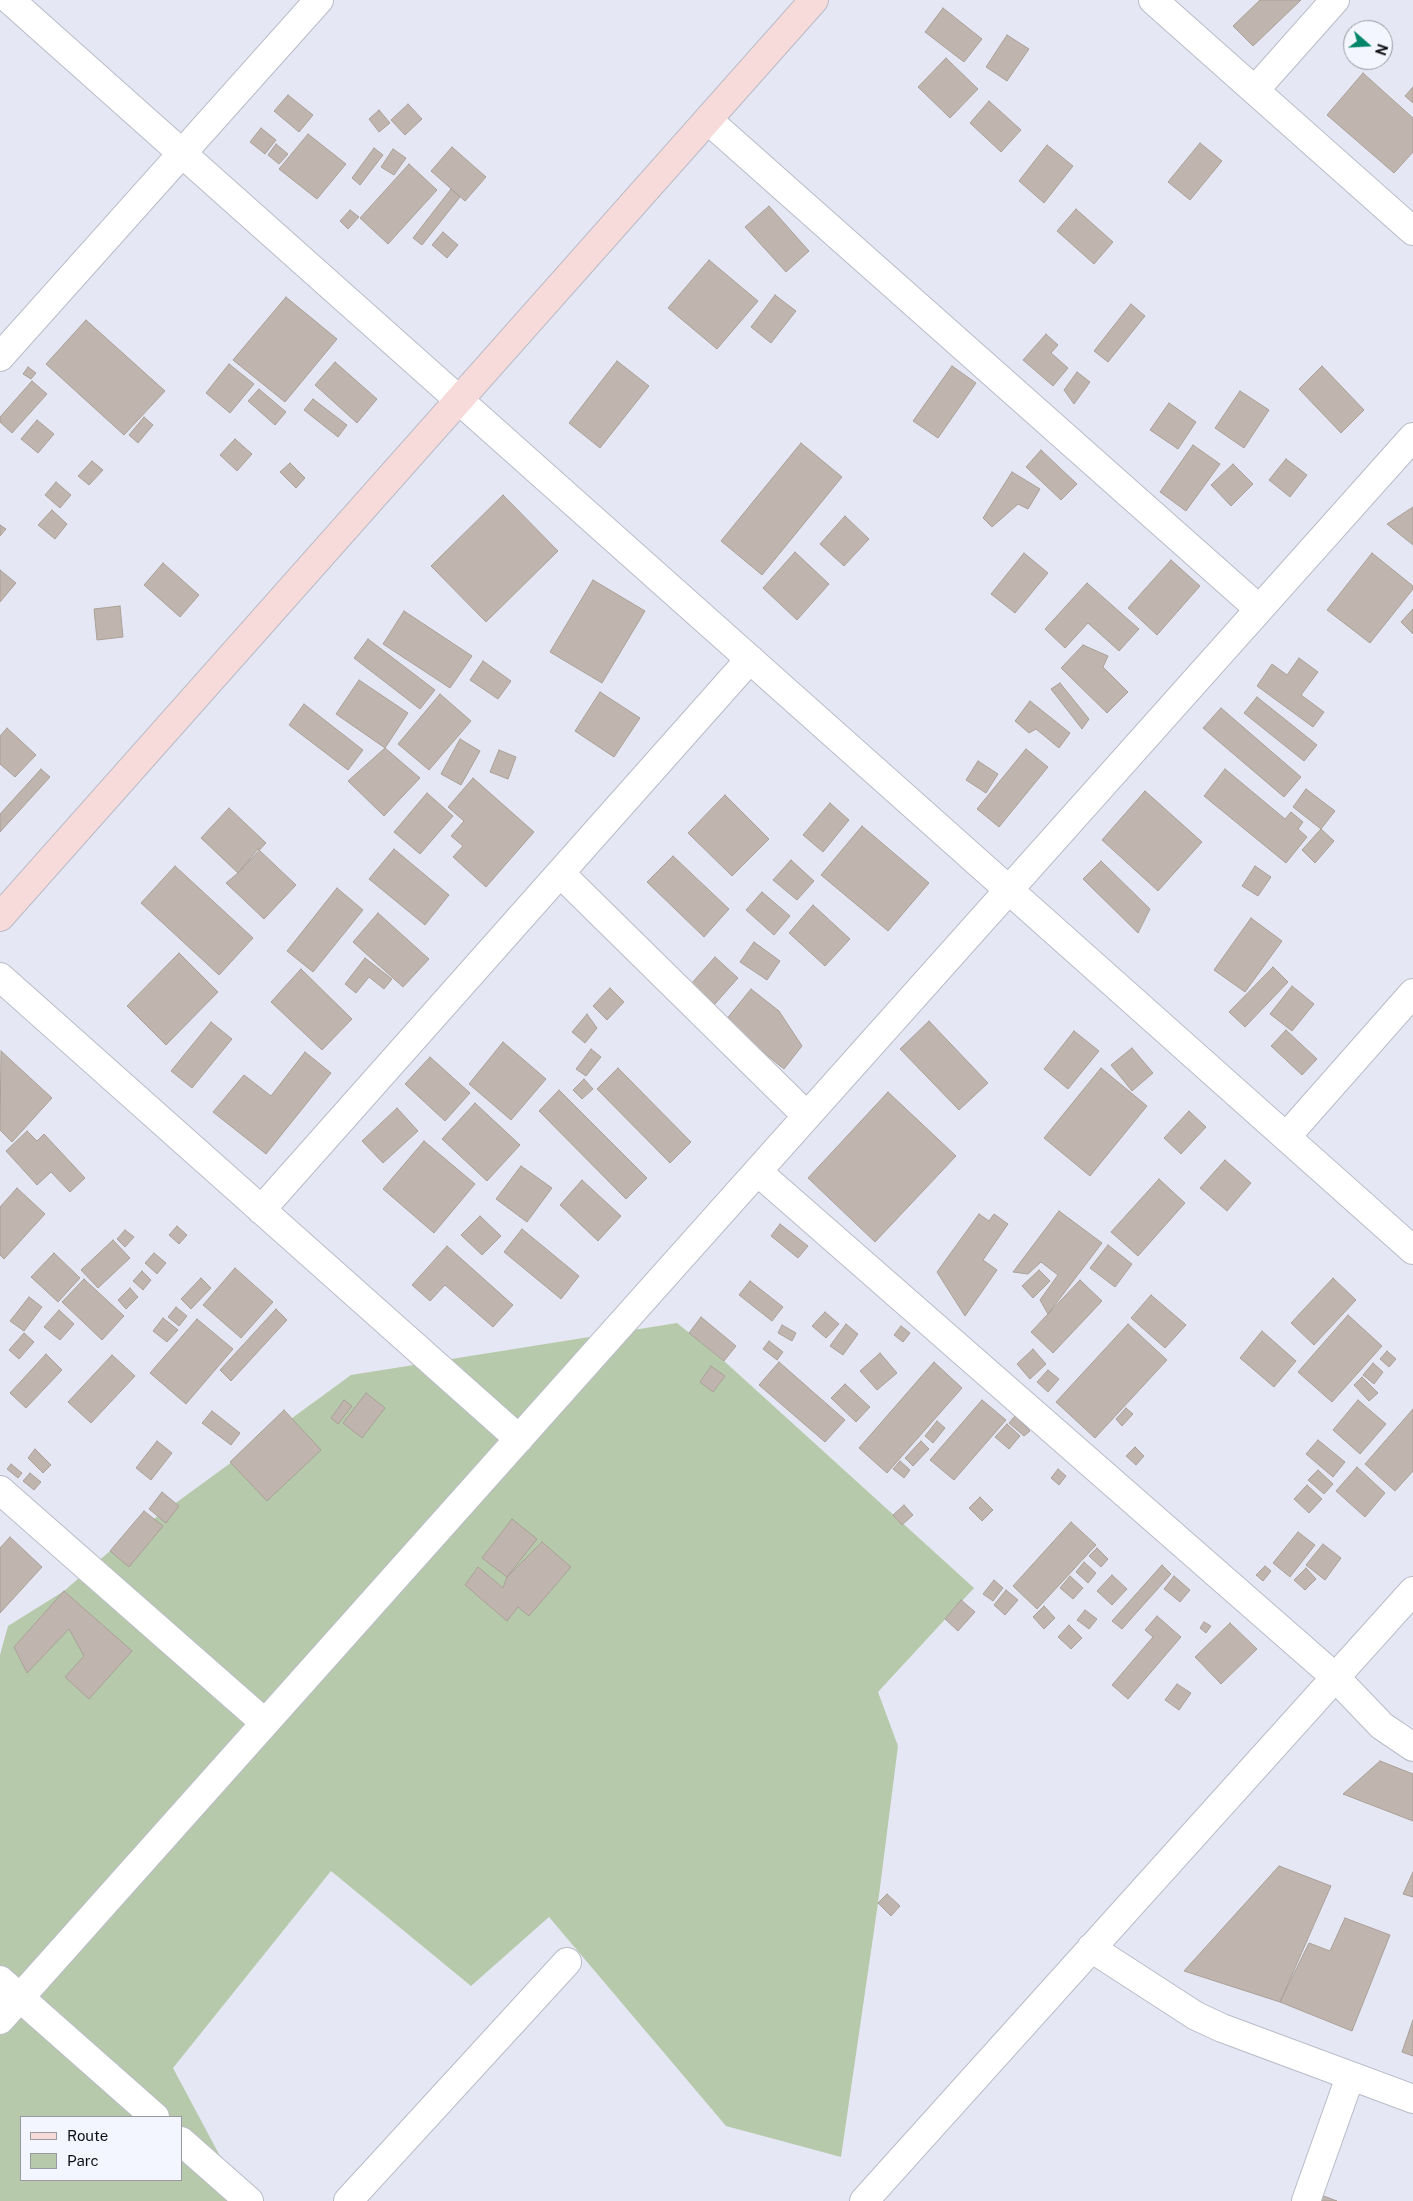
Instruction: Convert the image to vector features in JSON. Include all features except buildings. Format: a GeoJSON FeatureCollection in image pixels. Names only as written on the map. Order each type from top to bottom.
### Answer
{"type":"FeatureCollection","features":[{"type":"Feature","properties":{"kind":"street"},"geometry":{"type":"LineString","coordinates":[[10,0],[1413,1250]]}},
{"type":"Feature","properties":{"kind":"street"},"geometry":{"type":"LineString","coordinates":[[0,357],[319,0]]}},
{"type":"Feature","properties":{"kind":"street"},"geometry":{"type":"LineString","coordinates":[[0,917],[814,0]]}},
{"type":"Feature","properties":{"kind":"street"},"geometry":{"type":"LineString","coordinates":[[1153,0],[1413,231]]}},
{"type":"Feature","properties":{"kind":"street"},"geometry":{"type":"LineString","coordinates":[[1255,90],[1335,0]]}},
{"type":"Feature","properties":{"kind":"street"},"geometry":{"type":"LineString","coordinates":[[708,120],[1259,609]]}},
{"type":"Feature","properties":{"kind":"street"},"geometry":{"type":"LineString","coordinates":[[0,2020],[1413,437]]}},
{"type":"Feature","properties":{"kind":"street"},"geometry":{"type":"LineString","coordinates":[[261,1210],[750,659]]}},
{"type":"Feature","properties":{"kind":"street"},"geometry":{"type":"LineString","coordinates":[[560,873],[807,1116]]}},
{"type":"Feature","properties":{"kind":"street"},"geometry":{"type":"LineString","coordinates":[[0,977],[519,1439]]}},
{"type":"Feature","properties":{"kind":"street"},"geometry":{"type":"LineString","coordinates":[[1286,1137],[1413,993]]}},
{"type":"Feature","properties":{"kind":"street"},"geometry":{"type":"LineString","coordinates":[[758,1172],[1335,1678],[1382,1726],[1413,1747]]}},
{"type":"Feature","properties":{"kind":"street"},"geometry":{"type":"LineString","coordinates":[[0,1490],[265,1724]]}},
{"type":"Feature","properties":{"kind":"street"},"geometry":{"type":"LineString","coordinates":[[864,2201],[1413,1591]]}},
{"type":"Feature","properties":{"kind":"street"},"geometry":{"type":"LineString","coordinates":[[1091,1948],[1196,2016],[1350,2077],[1413,2099]]}},
{"type":"Feature","properties":{"kind":"street"},"geometry":{"type":"LineString","coordinates":[[348,2201],[567,1962]]}},
{"type":"Feature","properties":{"kind":"street"},"geometry":{"type":"LineString","coordinates":[[0,1980],[154,2116]]}},
{"type":"Feature","properties":{"kind":"street"},"geometry":{"type":"LineString","coordinates":[[1306,2201],[1350,2077]]}},
{"type":"Feature","properties":{"kind":"street"},"geometry":{"type":"LineString","coordinates":[[182,2142],[249,2201]]}},
{"type":"Feature","properties":{"kind":"green space"},"geometry":{"type":"Polygon","coordinates":[[[677,1323],[724,1361],[974,1588],[878,1692],[898,1746],[878,1903],[841,2157],[726,2126],[549,1917],[471,1986],[331,1871],[173,2068],[244,2201],[0,2201],[0,1655],[8,1626],[64,1591],[110,1551],[351,1375],[677,1323]]]}}]}
